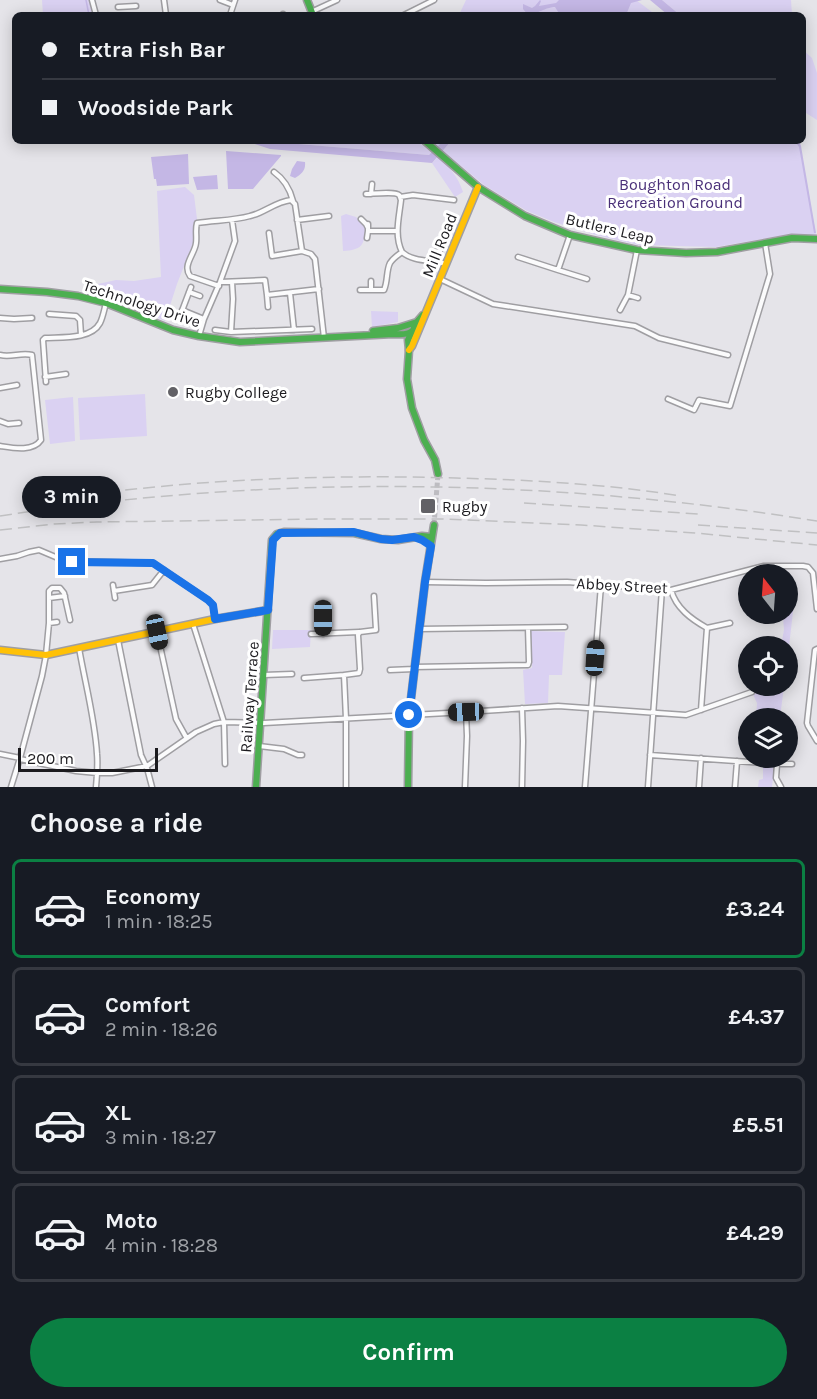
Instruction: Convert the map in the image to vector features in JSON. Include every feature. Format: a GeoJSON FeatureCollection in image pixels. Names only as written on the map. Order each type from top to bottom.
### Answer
{"type":"FeatureCollection","features":[{"type":"Feature","properties":{"kind":"street"},"geometry":{"type":"LineString","coordinates":[[126,0],[127,6]]}},
{"type":"Feature","properties":{"kind":"street"},"geometry":{"type":"LineString","coordinates":[[220,0],[234,2]]}},
{"type":"Feature","properties":{"kind":"street"},"geometry":{"type":"LineString","coordinates":[[316,12],[337,0]]}},
{"type":"Feature","properties":{"kind":"street"},"geometry":{"type":"LineString","coordinates":[[410,12],[434,0]]}},
{"type":"Feature","properties":{"kind":"street"},"geometry":{"type":"LineString","coordinates":[[117,7],[136,6]]}},
{"type":"Feature","properties":{"kind":"street","name":"Butlers Leap"},"geometry":{"type":"LineString","coordinates":[[428,144],[478,187],[525,216],[570,235],[637,250],[664,253],[717,252],[792,238],[815,238]]}},
{"type":"Feature","properties":{"kind":"street"},"geometry":{"type":"LineString","coordinates":[[274,172],[281,174],[295,204],[302,251]]}},
{"type":"Feature","properties":{"kind":"street"},"geometry":{"type":"LineString","coordinates":[[372,184],[369,194],[394,193],[400,197],[413,195],[454,200]]}},
{"type":"Feature","properties":{"kind":"street","name":"Mill Road"},"geometry":{"type":"LineString","coordinates":[[414,334],[447,265],[466,212],[478,187]]}},
{"type":"Feature","properties":{"kind":"street"},"geometry":{"type":"LineString","coordinates":[[400,197],[397,231],[398,243],[402,252],[412,258],[447,265]]}},
{"type":"Feature","properties":{"kind":"street"},"geometry":{"type":"LineString","coordinates":[[268,307],[265,280],[219,284],[190,276],[187,267],[196,244],[196,223],[232,220],[256,214],[279,202],[293,201]]}},
{"type":"Feature","properties":{"kind":"street"},"geometry":{"type":"LineString","coordinates":[[297,220],[330,216]]}},
{"type":"Feature","properties":{"kind":"street"},"geometry":{"type":"LineString","coordinates":[[362,219],[368,228],[368,238]]}},
{"type":"Feature","properties":{"kind":"street"},"geometry":{"type":"LineString","coordinates":[[199,336],[235,241],[232,220]]}},
{"type":"Feature","properties":{"kind":"street"},"geometry":{"type":"LineString","coordinates":[[368,228],[397,231]]}},
{"type":"Feature","properties":{"kind":"street"},"geometry":{"type":"LineString","coordinates":[[269,233],[272,256],[302,251],[311,254],[315,259],[324,338]]}},
{"type":"Feature","properties":{"kind":"street"},"geometry":{"type":"LineString","coordinates":[[558,270],[570,235]]}},
{"type":"Feature","properties":{"kind":"street"},"geometry":{"type":"LineString","coordinates":[[668,399],[694,410],[699,400],[730,406],[770,274],[765,243]]}},
{"type":"Feature","properties":{"kind":"street","name":"Mill Road"},"geometry":{"type":"LineString","coordinates":[[433,261],[435,252],[440,250],[442,245]]}},
{"type":"Feature","properties":{"kind":"street"},"geometry":{"type":"LineString","coordinates":[[620,310],[628,295],[637,250]]}},
{"type":"Feature","properties":{"kind":"street"},"geometry":{"type":"LineString","coordinates":[[360,290],[384,290],[388,266],[402,252]]}},
{"type":"Feature","properties":{"kind":"street"},"geometry":{"type":"LineString","coordinates":[[518,257],[587,279]]}},
{"type":"Feature","properties":{"kind":"street"},"geometry":{"type":"LineString","coordinates":[[440,279],[493,304],[635,326],[659,338],[728,355]]}},
{"type":"Feature","properties":{"kind":"street"},"geometry":{"type":"LineString","coordinates":[[371,281],[371,290]]}},
{"type":"Feature","properties":{"kind":"street"},"geometry":{"type":"LineString","coordinates":[[231,332],[232,282]]}},
{"type":"Feature","properties":{"kind":"street","name":"Technology Drive"},"geometry":{"type":"LineString","coordinates":[[0,289],[78,296],[106,303],[173,330],[240,342],[393,334],[406,337]]}},
{"type":"Feature","properties":{"kind":"street"},"geometry":{"type":"LineString","coordinates":[[180,316],[190,289],[200,296]]}},
{"type":"Feature","properties":{"kind":"street"},"geometry":{"type":"LineString","coordinates":[[267,295],[319,289]]}},
{"type":"Feature","properties":{"kind":"street"},"geometry":{"type":"LineString","coordinates":[[290,292],[294,330]]}},
{"type":"Feature","properties":{"kind":"street"},"geometry":{"type":"LineString","coordinates":[[628,295],[638,298]]}},
{"type":"Feature","properties":{"kind":"street"},"geometry":{"type":"LineString","coordinates":[[66,374],[46,379],[43,340],[81,335],[93,331],[99,325],[106,303]]}},
{"type":"Feature","properties":{"kind":"street"},"geometry":{"type":"LineString","coordinates":[[182,310],[204,319]]}},
{"type":"Feature","properties":{"kind":"street"},"geometry":{"type":"LineString","coordinates":[[24,312],[24,318]]}},
{"type":"Feature","properties":{"kind":"street"},"geometry":{"type":"LineString","coordinates":[[49,314],[76,316],[80,320],[81,335]]}},
{"type":"Feature","properties":{"kind":"street"},"geometry":{"type":"LineString","coordinates":[[0,318],[32,318]]}},
{"type":"Feature","properties":{"kind":"street","name":"Technology Drive"},"geometry":{"type":"LineString","coordinates":[[348,336],[418,323]]}},
{"type":"Feature","properties":{"kind":"street"},"geometry":{"type":"LineString","coordinates":[[396,328],[414,334]]}},
{"type":"Feature","properties":{"kind":"street"},"geometry":{"type":"LineString","coordinates":[[215,330],[240,333],[312,329]]}},
{"type":"Feature","properties":{"kind":"street"},"geometry":{"type":"LineString","coordinates":[[414,334],[406,337],[409,350],[407,379],[412,408],[424,440],[435,460],[438,474]]}},
{"type":"Feature","properties":{"kind":"street"},"geometry":{"type":"LineString","coordinates":[[409,350],[414,334]]}},
{"type":"Feature","properties":{"kind":"street"},"geometry":{"type":"LineString","coordinates":[[0,355],[6,357],[32,354],[41,440],[33,447],[0,446]]}},
{"type":"Feature","properties":{"kind":"street"},"geometry":{"type":"LineString","coordinates":[[0,388],[17,385]]}},
{"type":"Feature","properties":{"kind":"street"},"geometry":{"type":"LineString","coordinates":[[0,421],[8,424],[20,423]]}},
{"type":"Feature","properties":{"kind":"street"},"geometry":{"type":"LineString","coordinates":[[408,787],[409,715],[434,525]]}},
{"type":"Feature","properties":{"kind":"street","name":"Railway Terrace"},"geometry":{"type":"LineString","coordinates":[[256,787],[273,540],[277,534],[284,532],[354,532],[381,539],[414,537],[432,542]]}},
{"type":"Feature","properties":{"kind":"street"},"geometry":{"type":"LineString","coordinates":[[0,559],[39,550],[64,561],[153,563],[213,605],[215,619]]}},
{"type":"Feature","properties":{"kind":"street","name":"Abbey Street"},"geometry":{"type":"LineString","coordinates":[[425,582],[486,584],[567,582],[671,590],[764,566],[807,567],[813,573],[817,609]]}},
{"type":"Feature","properties":{"kind":"street"},"geometry":{"type":"LineString","coordinates":[[114,591],[152,585],[164,570]]}},
{"type":"Feature","properties":{"kind":"street"},"geometry":{"type":"LineString","coordinates":[[113,585],[115,598]]}},
{"type":"Feature","properties":{"kind":"street"},"geometry":{"type":"LineString","coordinates":[[585,787],[601,585]]}},
{"type":"Feature","properties":{"kind":"street"},"geometry":{"type":"LineString","coordinates":[[11,787],[42,676],[46,655],[51,588],[60,588],[64,593],[70,620]]}},
{"type":"Feature","properties":{"kind":"street"},"geometry":{"type":"LineString","coordinates":[[648,787],[662,589]]}},
{"type":"Feature","properties":{"kind":"street"},"geometry":{"type":"LineString","coordinates":[[671,590],[680,608],[707,628],[729,623]]}},
{"type":"Feature","properties":{"kind":"street"},"geometry":{"type":"LineString","coordinates":[[311,634],[376,630],[374,596]]}},
{"type":"Feature","properties":{"kind":"street"},"geometry":{"type":"LineString","coordinates":[[49,598],[65,597]]}},
{"type":"Feature","properties":{"kind":"street"},"geometry":{"type":"LineString","coordinates":[[323,603],[323,634]]}},
{"type":"Feature","properties":{"kind":"street"},"geometry":{"type":"LineString","coordinates":[[0,650],[46,655],[268,610]]}},
{"type":"Feature","properties":{"kind":"street"},"geometry":{"type":"LineString","coordinates":[[49,623],[57,622]]}},
{"type":"Feature","properties":{"kind":"street"},"geometry":{"type":"LineString","coordinates":[[193,624],[224,722],[225,764]]}},
{"type":"Feature","properties":{"kind":"street"},"geometry":{"type":"LineString","coordinates":[[419,629],[564,627]]}},
{"type":"Feature","properties":{"kind":"street"},"geometry":{"type":"LineString","coordinates":[[390,670],[528,665],[528,628]]}},
{"type":"Feature","properties":{"kind":"street"},"geometry":{"type":"LineString","coordinates":[[701,710],[707,628]]}},
{"type":"Feature","properties":{"kind":"street"},"geometry":{"type":"LineString","coordinates":[[157,632],[176,719],[187,737]]}},
{"type":"Feature","properties":{"kind":"street"},"geometry":{"type":"LineString","coordinates":[[304,678],[359,673],[358,635],[360,632]]}},
{"type":"Feature","properties":{"kind":"street"},"geometry":{"type":"LineString","coordinates":[[118,640],[141,755],[147,766],[152,787]]}},
{"type":"Feature","properties":{"kind":"street"},"geometry":{"type":"LineString","coordinates":[[79,648],[98,754],[96,787]]}},
{"type":"Feature","properties":{"kind":"street"},"geometry":{"type":"LineString","coordinates":[[817,649],[815,650],[807,723],[817,741]]}},
{"type":"Feature","properties":{"kind":"street"},"geometry":{"type":"LineString","coordinates":[[397,663],[397,670]]}},
{"type":"Feature","properties":{"kind":"street"},"geometry":{"type":"LineString","coordinates":[[284,674],[284,680]]}},
{"type":"Feature","properties":{"kind":"street"},"geometry":{"type":"LineString","coordinates":[[264,675],[292,674]]}},
{"type":"Feature","properties":{"kind":"street"},"geometry":{"type":"LineString","coordinates":[[344,675],[345,787]]}},
{"type":"Feature","properties":{"kind":"street"},"geometry":{"type":"LineString","coordinates":[[0,754],[76,771],[97,773],[127,771],[147,766],[187,737],[214,724],[224,722],[261,723],[566,706],[686,715],[741,696]]}},
{"type":"Feature","properties":{"kind":"street"},"geometry":{"type":"LineString","coordinates":[[522,708],[524,741],[522,787]]}},
{"type":"Feature","properties":{"kind":"street"},"geometry":{"type":"LineString","coordinates":[[465,787],[466,712]]}},
{"type":"Feature","properties":{"kind":"street"},"geometry":{"type":"LineString","coordinates":[[259,746],[284,749],[299,756]]}},
{"type":"Feature","properties":{"kind":"street"},"geometry":{"type":"LineString","coordinates":[[651,755],[737,761],[735,787]]}},
{"type":"Feature","properties":{"kind":"street"},"geometry":{"type":"LineString","coordinates":[[699,787],[700,758]]}},
{"type":"Feature","properties":{"kind":"street"},"geometry":{"type":"LineString","coordinates":[[777,768],[776,778],[781,787]]}},
{"type":"Feature","properties":{"kind":"green space"},"geometry":{"type":"Polygon","coordinates":[[[42,0],[90,0],[92,12],[43,12],[42,0]]]}},
{"type":"Feature","properties":{"kind":"green space"},"geometry":{"type":"Polygon","coordinates":[[[466,0],[636,0],[652,12],[460,12],[466,0]]]}},
{"type":"Feature","properties":{"kind":"green space"},"geometry":{"type":"Polygon","coordinates":[[[662,0],[791,0],[792,12],[676,12],[662,0]]]}},
{"type":"Feature","properties":{"kind":"green space"},"geometry":{"type":"Polygon","coordinates":[[[806,53],[812,58],[817,73],[817,120],[806,113],[806,53]]]}},
{"type":"Feature","properties":{"kind":"green space"},"geometry":{"type":"Polygon","coordinates":[[[299,144],[421,144],[432,153],[429,155],[299,144]]]}},
{"type":"Feature","properties":{"kind":"green space","name":"Boughton Road Recreation Ground"},"geometry":{"type":"Polygon","coordinates":[[[435,144],[799,144],[816,235],[780,236],[716,247],[638,245],[554,222],[527,211],[484,185],[435,144]]]}},
{"type":"Feature","properties":{"kind":"green space"},"geometry":{"type":"Polygon","coordinates":[[[438,157],[453,173],[461,187],[463,192],[455,197],[432,163],[438,157]]]}},
{"type":"Feature","properties":{"kind":"green space"},"geometry":{"type":"Polygon","coordinates":[[[185,187],[194,195],[197,219],[194,224],[193,243],[165,321],[108,297],[89,292],[98,284],[116,280],[134,281],[161,277],[157,191],[185,187]]]}},
{"type":"Feature","properties":{"kind":"green space"},"geometry":{"type":"Polygon","coordinates":[[[346,214],[356,217],[365,227],[365,233],[363,242],[358,248],[343,251],[341,216],[346,214]]]}},
{"type":"Feature","properties":{"kind":"green space"},"geometry":{"type":"Polygon","coordinates":[[[371,311],[398,312],[398,322],[372,327],[371,311]]]}},
{"type":"Feature","properties":{"kind":"green space"},"geometry":{"type":"Polygon","coordinates":[[[145,394],[147,436],[80,440],[78,398],[145,394]]]}},
{"type":"Feature","properties":{"kind":"green space"},"geometry":{"type":"Polygon","coordinates":[[[73,397],[75,441],[50,444],[45,400],[73,397]]]}},
{"type":"Feature","properties":{"kind":"green space"},"geometry":{"type":"Polygon","coordinates":[[[784,624],[792,624],[790,636],[783,636],[784,624]]]}},
{"type":"Feature","properties":{"kind":"green space"},"geometry":{"type":"Polygon","coordinates":[[[273,630],[311,630],[310,647],[272,649],[273,630]]]}},
{"type":"Feature","properties":{"kind":"green space"},"geometry":{"type":"Polygon","coordinates":[[[530,631],[565,632],[562,675],[549,675],[548,703],[525,704],[523,670],[532,668],[530,631]]]}},
{"type":"Feature","properties":{"kind":"green space"},"geometry":{"type":"Polygon","coordinates":[[[754,696],[783,696],[781,708],[757,708],[754,696]]]}},
{"type":"Feature","properties":{"kind":"green space"},"geometry":{"type":"Polygon","coordinates":[[[763,768],[774,768],[772,787],[758,787],[759,780],[763,779],[763,768]]]}},
{"type":"Feature","properties":{"kind":"shaded area"},"geometry":{"type":"Polygon","coordinates":[[[540,0],[539,6],[556,3],[559,0],[642,0],[631,3],[627,12],[558,12],[553,7],[539,12],[526,12],[523,9],[523,4],[532,8],[540,0]]]}},
{"type":"Feature","properties":{"kind":"shaded area"},"geometry":{"type":"Polygon","coordinates":[[[650,0],[662,0],[676,12],[664,12],[650,0]]]}},
{"type":"Feature","properties":{"kind":"shaded area"},"geometry":{"type":"Polygon","coordinates":[[[255,144],[299,144],[429,155],[440,144],[448,144],[432,163],[270,149],[255,144]]]}},
{"type":"Feature","properties":{"kind":"shaded area"},"geometry":{"type":"Polygon","coordinates":[[[797,144],[801,146],[816,233],[814,233],[797,144]]]}},
{"type":"Feature","properties":{"kind":"shaded area"},"geometry":{"type":"Polygon","coordinates":[[[226,151],[281,156],[253,189],[228,189],[226,151]]]}},
{"type":"Feature","properties":{"kind":"shaded area"},"geometry":{"type":"Polygon","coordinates":[[[188,154],[189,184],[157,186],[151,157],[188,154]]]}},
{"type":"Feature","properties":{"kind":"shaded area"},"geometry":{"type":"Polygon","coordinates":[[[297,161],[305,162],[305,168],[295,178],[290,176],[297,161]]]}},
{"type":"Feature","properties":{"kind":"shaded area"},"geometry":{"type":"Polygon","coordinates":[[[217,175],[218,189],[197,190],[193,177],[217,175]]]}},
{"type":"Feature","properties":{"kind":"waterway"},"geometry":{"type":"LineString","coordinates":[[86,0],[88,12]]}},
{"type":"Feature","properties":{"kind":"tunnel"},"geometry":{"type":"LineString","coordinates":[[434,525],[438,474]]}},
{"type":"Feature","properties":{"kind":"railway"},"geometry":{"type":"LineString","coordinates":[[36,502],[140,488],[245,480],[350,477],[541,481],[625,488],[681,496]]}},
{"type":"Feature","properties":{"kind":"railway"},"geometry":{"type":"LineString","coordinates":[[0,516],[102,502],[204,493],[306,488],[409,487],[511,489],[614,496],[817,521]]}},
{"type":"Feature","properties":{"kind":"railway"},"geometry":{"type":"LineString","coordinates":[[524,503],[698,514]]}},
{"type":"Feature","properties":{"kind":"railway"},"geometry":{"type":"LineString","coordinates":[[0,530],[97,522],[443,519],[581,525],[817,545]]}},
{"type":"Feature","properties":{"kind":"railway"},"geometry":{"type":"LineString","coordinates":[[698,525],[817,533]]}},
{"type":"Feature","properties":{"kind":"traffic: fast"},"geometry":{"type":"LineString","coordinates":[[307,0],[312,12]]}},
{"type":"Feature","properties":{"kind":"traffic: fast"},"geometry":{"type":"LineString","coordinates":[[428,144],[478,187],[525,216],[570,235],[637,250],[686,253],[717,252],[792,238],[817,239]]}},
{"type":"Feature","properties":{"kind":"traffic: fast"},"geometry":{"type":"LineString","coordinates":[[0,289],[78,296],[106,303],[173,330],[240,342],[402,334],[411,332],[420,325]]}},
{"type":"Feature","properties":{"kind":"traffic: fast"},"geometry":{"type":"LineString","coordinates":[[423,315],[408,340],[407,379],[412,408],[424,440],[435,460],[438,474]]}},
{"type":"Feature","properties":{"kind":"traffic: fast"},"geometry":{"type":"LineString","coordinates":[[373,331],[398,328],[417,322]]}},
{"type":"Feature","properties":{"kind":"traffic: fast"},"geometry":{"type":"LineString","coordinates":[[408,787],[409,715],[434,525]]}},
{"type":"Feature","properties":{"kind":"traffic: fast"},"geometry":{"type":"LineString","coordinates":[[256,787],[272,540],[277,534],[284,532],[354,533],[398,540],[422,536],[432,537]]}},
{"type":"Feature","properties":{"kind":"traffic: slow"},"geometry":{"type":"LineString","coordinates":[[409,350],[478,187]]}},
{"type":"Feature","properties":{"kind":"traffic: slow"},"geometry":{"type":"LineString","coordinates":[[0,650],[46,655],[268,610]]}},
{"type":"Feature","properties":{"kind":"place","name":"Rugby College"},"geometry":{"type":"Point","coordinates":[173,392]}},
{"type":"Feature","properties":{"kind":"place","name":"Rugby"},"geometry":{"type":"Point","coordinates":[428,506]}},
{"type":"Feature","properties":{"kind":"route"},"geometry":{"type":"LineString","coordinates":[[72,562],[153,563],[208,600],[213,605],[215,619],[268,610],[273,540],[277,534],[284,532],[354,532],[381,539],[399,540],[414,537],[422,540],[431,546],[409,715]]}}]}
